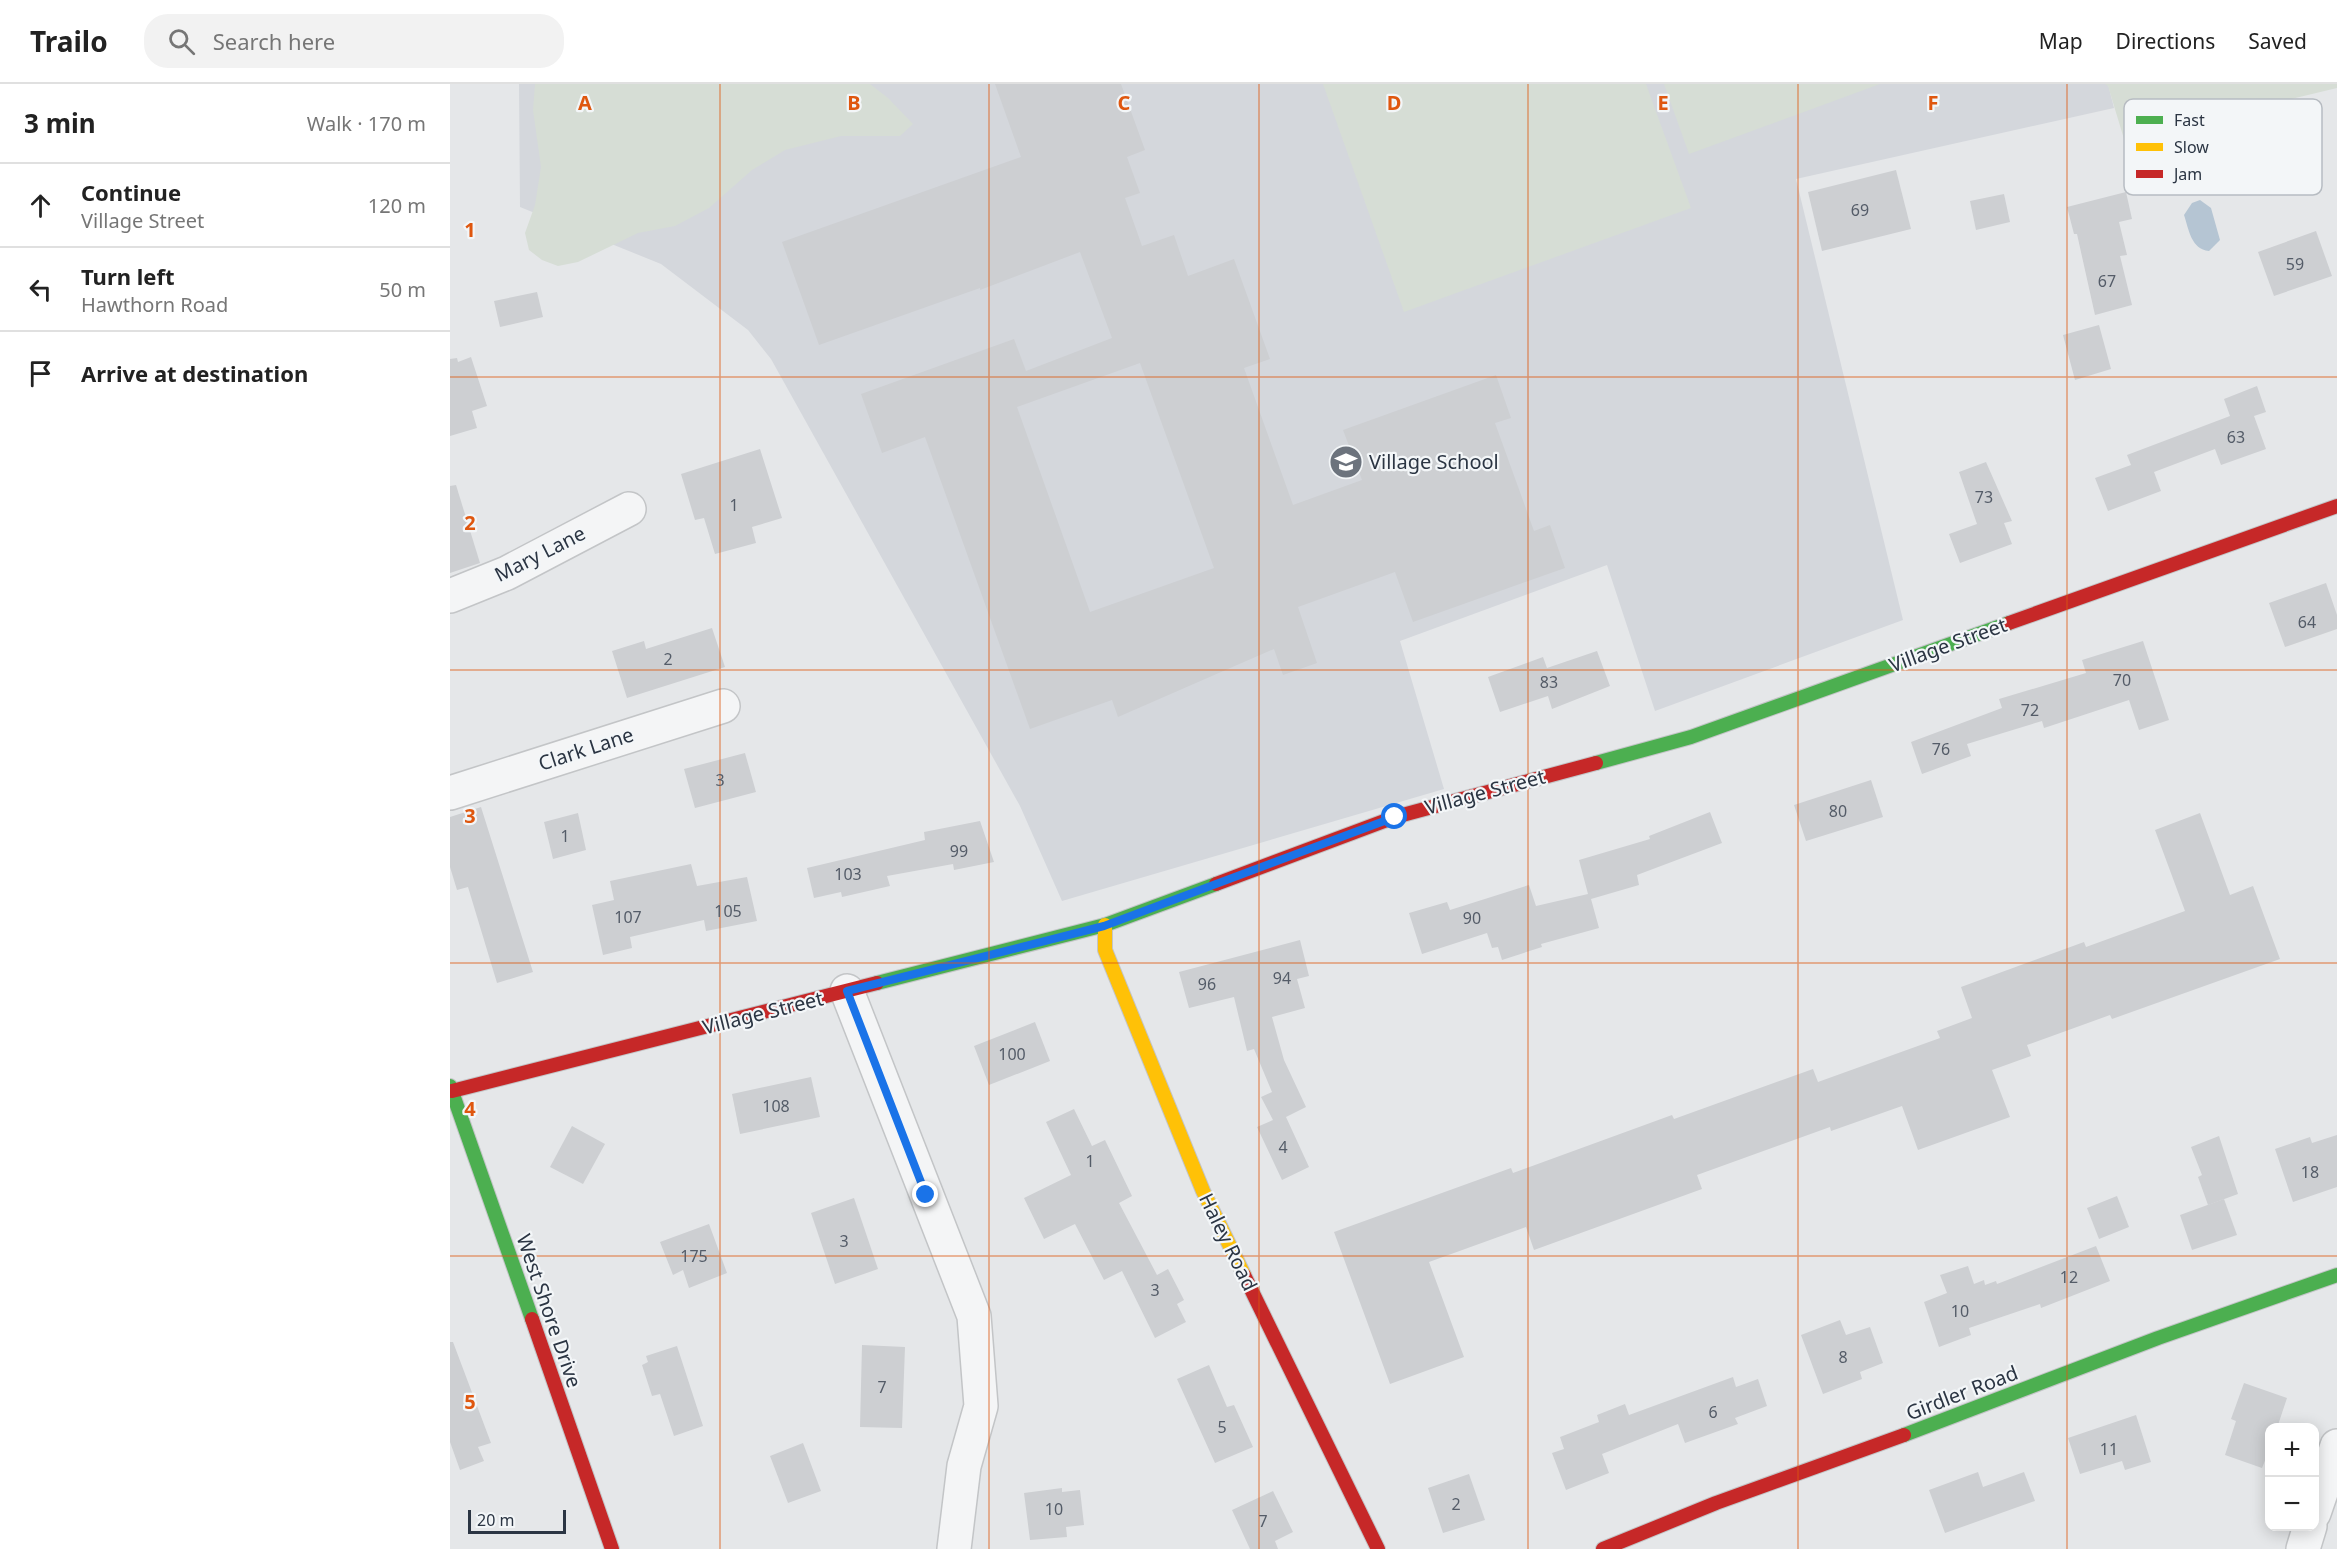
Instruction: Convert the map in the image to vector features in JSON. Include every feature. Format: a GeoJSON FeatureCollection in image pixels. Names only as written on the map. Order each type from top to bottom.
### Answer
{"type":"FeatureCollection","features":[{"type":"Feature","properties":{"kind":"main road","name":"Village Street"},"geometry":{"type":"LineString","coordinates":[[451,1090],[1104,926],[1395,817],[1691,737],[2337,506]]}},
{"type":"Feature","properties":{"kind":"main road","name":"Haley Road"},"geometry":{"type":"LineString","coordinates":[[1104,926],[1105,950],[1203,1191],[1378,1549]]}},
{"type":"Feature","properties":{"kind":"main road","name":"West Shore Drive"},"geometry":{"type":"LineString","coordinates":[[451,1090],[612,1549]]}},
{"type":"Feature","properties":{"kind":"main road","name":"Girdler Road"},"geometry":{"type":"LineString","coordinates":[[1603,1549],[1716,1503],[1878,1446],[2158,1338],[2337,1275]]}},
{"type":"Feature","properties":{"kind":"street","name":"Mary Lane"},"geometry":{"type":"LineString","coordinates":[[450,596],[507,573],[629,509]]}},
{"type":"Feature","properties":{"kind":"street","name":"Clark Lane"},"geometry":{"type":"LineString","coordinates":[[450,793],[723,706]]}},
{"type":"Feature","properties":{"kind":"street"},"geometry":{"type":"LineString","coordinates":[[847,991],[974,1316],[981,1407],[964,1466],[954,1549]]}},
{"type":"Feature","properties":{"kind":"street"},"geometry":{"type":"LineString","coordinates":[[2319,1498],[2337,1446]]}},
{"type":"Feature","properties":{"kind":"street"},"geometry":{"type":"LineString","coordinates":[[2303,1549],[2309,1531]]}},
{"type":"Feature","properties":{"kind":"shaded area","name":"Village School"},"geometry":{"type":"Polygon","coordinates":[[[519,84],[2108,84],[2114,108],[1796,179],[1903,620],[1655,711],[1607,565],[1400,641],[1444,789],[1062,901],[1020,806],[771,359],[748,330],[661,264],[520,207],[519,84]]]}},
{"type":"Feature","properties":{"kind":"shaded area"},"geometry":{"type":"Polygon","coordinates":[[[535,84],[870,84],[888,98],[913,124],[900,136],[841,136],[785,150],[752,170],[709,208],[675,226],[638,233],[578,262],[558,266],[542,260],[529,250],[525,233],[535,205],[541,167],[533,110],[535,84]]]}},
{"type":"Feature","properties":{"kind":"shaded area"},"geometry":{"type":"Polygon","coordinates":[[[1323,84],[1646,84],[1691,208],[1404,312],[1323,84]]]}},
{"type":"Feature","properties":{"kind":"shaded area"},"geometry":{"type":"Polygon","coordinates":[[[1664,84],[1880,84],[1689,154],[1664,84]]]}},
{"type":"Feature","properties":{"kind":"shaded area"},"geometry":{"type":"Polygon","coordinates":[[[2105,84],[2337,84],[2337,88],[2291,99],[2124,99],[2124,139],[2108,86],[2105,84]]]}},
{"type":"Feature","properties":{"kind":"water"},"geometry":{"type":"Polygon","coordinates":[[[2200,200],[2211,208],[2220,240],[2209,251],[2194,243],[2184,215],[2192,203],[2200,200]]]}},
{"type":"Feature","properties":{"kind":"building"},"geometry":{"type":"Polygon","coordinates":[[[995,84],[1121,84],[1145,150],[1127,157],[1140,193],[1125,198],[1142,246],[1174,235],[1188,276],[1234,259],[1270,359],[1244,368],[1293,505],[1362,480],[1343,430],[1496,375],[1511,418],[1495,423],[1534,531],[1550,525],[1565,568],[1413,622],[1395,572],[1298,607],[1317,663],[1283,675],[1274,649],[1118,717],[1112,700],[1030,729],[925,437],[882,453],[861,394],[1014,339],[1026,371],[1112,338],[1080,252],[980,290],[980,288],[819,345],[782,242],[1021,157],[995,84]],[[1140,363],[1017,407],[1090,612],[1214,568],[1140,363]]]}},
{"type":"Feature","properties":{"kind":"building"},"geometry":{"type":"Polygon","coordinates":[[[1896,170],[1911,229],[1822,251],[1808,192],[1896,170]]]}},
{"type":"Feature","properties":{"kind":"building"},"geometry":{"type":"Polygon","coordinates":[[[2124,193],[2124,195],[2127,195],[2132,219],[2119,222],[2127,255],[2120,256],[2132,305],[2095,315],[2077,234],[2074,234],[2067,207],[2124,193]]]}},
{"type":"Feature","properties":{"kind":"building"},"geometry":{"type":"Polygon","coordinates":[[[2004,194],[2010,222],[1976,230],[1970,201],[2004,194]]]}},
{"type":"Feature","properties":{"kind":"building"},"geometry":{"type":"Polygon","coordinates":[[[2316,231],[2332,276],[2274,296],[2258,252],[2316,231]]]}},
{"type":"Feature","properties":{"kind":"building"},"geometry":{"type":"Polygon","coordinates":[[[537,292],[543,317],[500,327],[494,301],[537,292]]]}},
{"type":"Feature","properties":{"kind":"building"},"geometry":{"type":"Polygon","coordinates":[[[2099,325],[2111,369],[2075,380],[2063,335],[2099,325]]]}},
{"type":"Feature","properties":{"kind":"building"},"geometry":{"type":"Polygon","coordinates":[[[471,357],[487,406],[472,411],[477,428],[450,436],[450,359],[457,358],[458,362],[471,357]]]}},
{"type":"Feature","properties":{"kind":"building"},"geometry":{"type":"Polygon","coordinates":[[[2257,386],[2266,412],[2254,416],[2266,449],[2221,465],[2215,449],[2154,472],[2161,491],[2108,511],[2095,478],[2131,465],[2127,455],[2230,416],[2224,399],[2257,386]]]}},
{"type":"Feature","properties":{"kind":"building"},"geometry":{"type":"Polygon","coordinates":[[[760,449],[782,518],[752,527],[756,543],[715,554],[704,518],[695,520],[681,474],[760,449]]]}},
{"type":"Feature","properties":{"kind":"building"},"geometry":{"type":"Polygon","coordinates":[[[1986,462],[2012,521],[2004,523],[2012,544],[1960,563],[1949,534],[1977,524],[1959,472],[1986,462]]]}},
{"type":"Feature","properties":{"kind":"building"},"geometry":{"type":"Polygon","coordinates":[[[456,485],[480,563],[450,573],[450,486],[456,485]]]}},
{"type":"Feature","properties":{"kind":"building"},"geometry":{"type":"Polygon","coordinates":[[[2326,583],[2337,615],[2337,629],[2285,647],[2269,603],[2326,583]]]}},
{"type":"Feature","properties":{"kind":"building"},"geometry":{"type":"Polygon","coordinates":[[[712,628],[725,667],[627,698],[612,651],[644,641],[646,649],[712,628]]]}},
{"type":"Feature","properties":{"kind":"building"},"geometry":{"type":"Polygon","coordinates":[[[2143,641],[2169,720],[2139,730],[2129,700],[2044,728],[2042,721],[1967,744],[1971,756],[1922,774],[1911,742],[2002,708],[1999,699],[2086,673],[2082,660],[2143,641]]]}},
{"type":"Feature","properties":{"kind":"building"},"geometry":{"type":"Polygon","coordinates":[[[1597,651],[1610,686],[1552,709],[1548,696],[1500,712],[1488,677],[1543,657],[1547,668],[1597,651]]]}},
{"type":"Feature","properties":{"kind":"building"},"geometry":{"type":"Polygon","coordinates":[[[745,753],[756,792],[695,808],[684,769],[745,753]]]}},
{"type":"Feature","properties":{"kind":"building"},"geometry":{"type":"Polygon","coordinates":[[[1871,780],[1883,817],[1806,841],[1794,805],[1871,780]]]}},
{"type":"Feature","properties":{"kind":"building"},"geometry":{"type":"Polygon","coordinates":[[[481,807],[533,972],[497,983],[468,887],[457,890],[450,867],[450,817],[481,807]]]}},
{"type":"Feature","properties":{"kind":"building"},"geometry":{"type":"Polygon","coordinates":[[[1710,812],[1722,843],[1637,875],[1639,885],[1591,899],[1599,928],[1541,944],[1542,947],[1502,960],[1498,947],[1492,948],[1487,933],[1422,954],[1409,913],[1447,902],[1450,910],[1529,885],[1536,906],[1588,894],[1579,860],[1650,839],[1649,836],[1710,812]]]}},
{"type":"Feature","properties":{"kind":"building"},"geometry":{"type":"Polygon","coordinates":[[[578,813],[586,850],[553,859],[544,822],[578,813]]]}},
{"type":"Feature","properties":{"kind":"building"},"geometry":{"type":"Polygon","coordinates":[[[2200,813],[2230,895],[2253,886],[2280,959],[2112,1019],[2110,1015],[2027,1045],[2031,1056],[1992,1070],[2010,1117],[1918,1150],[1902,1106],[1831,1131],[1830,1127],[1697,1175],[1702,1189],[1534,1250],[1526,1227],[1429,1262],[1464,1357],[1390,1384],[1334,1232],[1511,1168],[1513,1173],[1672,1115],[1674,1119],[1813,1069],[1818,1082],[1940,1038],[1937,1031],[1972,1018],[1961,987],[2084,942],[2086,947],[2185,911],[2155,830],[2200,813]]]}},
{"type":"Feature","properties":{"kind":"building"},"geometry":{"type":"Polygon","coordinates":[[[980,821],[994,862],[954,870],[953,864],[887,876],[890,886],[842,897],[841,892],[814,898],[807,868],[925,840],[924,832],[980,821]]]}},
{"type":"Feature","properties":{"kind":"building"},"geometry":{"type":"Polygon","coordinates":[[[691,864],[697,886],[747,877],[757,921],[706,931],[704,920],[630,937],[632,948],[603,955],[592,905],[614,900],[610,881],[691,864]]]}},
{"type":"Feature","properties":{"kind":"building"},"geometry":{"type":"Polygon","coordinates":[[[1300,940],[1309,976],[1297,979],[1305,1008],[1272,1017],[1284,1060],[1306,1107],[1286,1117],[1309,1167],[1282,1180],[1257,1127],[1273,1120],[1261,1097],[1272,1092],[1254,1049],[1247,1051],[1234,997],[1189,1008],[1179,972],[1300,940]]]}},
{"type":"Feature","properties":{"kind":"building"},"geometry":{"type":"Polygon","coordinates":[[[1035,1022],[1050,1061],[989,1085],[974,1046],[1035,1022]]]}},
{"type":"Feature","properties":{"kind":"building"},"geometry":{"type":"Polygon","coordinates":[[[811,1077],[820,1117],[740,1134],[732,1094],[811,1077]]]}},
{"type":"Feature","properties":{"kind":"building"},"geometry":{"type":"Polygon","coordinates":[[[1074,1109],[1092,1146],[1105,1140],[1132,1196],[1119,1203],[1157,1275],[1168,1269],[1184,1300],[1177,1304],[1186,1322],[1155,1338],[1122,1271],[1104,1280],[1075,1224],[1044,1239],[1024,1198],[1071,1175],[1046,1122],[1074,1109]]]}},
{"type":"Feature","properties":{"kind":"building"},"geometry":{"type":"Polygon","coordinates":[[[572,1126],[605,1144],[583,1184],[550,1167],[572,1126]]]}},
{"type":"Feature","properties":{"kind":"building"},"geometry":{"type":"Polygon","coordinates":[[[2337,1135],[2337,1187],[2293,1202],[2275,1149],[2310,1137],[2312,1143],[2337,1135]]]}},
{"type":"Feature","properties":{"kind":"building"},"geometry":{"type":"Polygon","coordinates":[[[2219,1136],[2238,1194],[2208,1205],[2198,1177],[2202,1175],[2191,1147],[2219,1136]]]}},
{"type":"Feature","properties":{"kind":"building"},"geometry":{"type":"Polygon","coordinates":[[[2117,1196],[2129,1227],[2099,1239],[2087,1208],[2117,1196]]]}},
{"type":"Feature","properties":{"kind":"building"},"geometry":{"type":"Polygon","coordinates":[[[854,1198],[878,1269],[835,1284],[811,1213],[854,1198]]]}},
{"type":"Feature","properties":{"kind":"building"},"geometry":{"type":"Polygon","coordinates":[[[2224,1199],[2237,1235],[2192,1250],[2180,1215],[2224,1199]]]}},
{"type":"Feature","properties":{"kind":"building"},"geometry":{"type":"Polygon","coordinates":[[[709,1224],[727,1273],[689,1288],[683,1270],[673,1275],[660,1242],[709,1224]]]}},
{"type":"Feature","properties":{"kind":"building"},"geometry":{"type":"Polygon","coordinates":[[[2096,1246],[2110,1281],[2041,1308],[2040,1304],[1969,1328],[1971,1335],[1939,1347],[1924,1302],[1947,1293],[1940,1275],[1968,1266],[1974,1284],[1984,1280],[1985,1285],[1996,1281],[1997,1284],[2096,1246]]]}},
{"type":"Feature","properties":{"kind":"building"},"geometry":{"type":"Polygon","coordinates":[[[1840,1320],[1846,1335],[1870,1327],[1883,1363],[1860,1372],[1862,1379],[1823,1394],[1801,1335],[1840,1320]]]}},
{"type":"Feature","properties":{"kind":"building"},"geometry":{"type":"Polygon","coordinates":[[[450,1342],[453,1342],[491,1443],[478,1447],[484,1461],[460,1470],[450,1442],[450,1342]]]}},
{"type":"Feature","properties":{"kind":"building"},"geometry":{"type":"Polygon","coordinates":[[[862,1345],[905,1347],[902,1428],[860,1427],[862,1345]]]}},
{"type":"Feature","properties":{"kind":"building"},"geometry":{"type":"Polygon","coordinates":[[[677,1346],[703,1426],[674,1436],[660,1394],[652,1396],[642,1365],[648,1362],[646,1356],[677,1346]]]}},
{"type":"Feature","properties":{"kind":"building"},"geometry":{"type":"Polygon","coordinates":[[[1209,1365],[1227,1407],[1234,1405],[1253,1447],[1215,1463],[1177,1379],[1209,1365]]]}},
{"type":"Feature","properties":{"kind":"building"},"geometry":{"type":"Polygon","coordinates":[[[1733,1377],[1736,1387],[1758,1379],[1767,1406],[1735,1418],[1738,1424],[1685,1443],[1678,1424],[1602,1454],[1609,1473],[1566,1490],[1552,1453],[1564,1449],[1560,1437],[1599,1422],[1597,1415],[1625,1404],[1629,1415],[1733,1377]]]}},
{"type":"Feature","properties":{"kind":"building"},"geometry":{"type":"Polygon","coordinates":[[[2244,1383],[2287,1398],[2279,1423],[2265,1423],[2265,1460],[2262,1468],[2225,1455],[2236,1421],[2231,1419],[2244,1383]]]}},
{"type":"Feature","properties":{"kind":"building"},"geometry":{"type":"Polygon","coordinates":[[[2136,1415],[2151,1462],[2125,1470],[2122,1461],[2080,1474],[2068,1438],[2136,1415]]]}},
{"type":"Feature","properties":{"kind":"building"},"geometry":{"type":"Polygon","coordinates":[[[803,1443],[821,1491],[788,1503],[770,1456],[803,1443]]]}},
{"type":"Feature","properties":{"kind":"building"},"geometry":{"type":"Polygon","coordinates":[[[1978,1472],[1983,1487],[2024,1472],[2035,1501],[1945,1533],[1929,1490],[1978,1472]]]}},
{"type":"Feature","properties":{"kind":"building"},"geometry":{"type":"Polygon","coordinates":[[[1469,1474],[1485,1520],[1443,1533],[1428,1488],[1469,1474]]]}},
{"type":"Feature","properties":{"kind":"building"},"geometry":{"type":"Polygon","coordinates":[[[1062,1488],[1062,1492],[1080,1490],[1084,1525],[1066,1527],[1067,1537],[1030,1540],[1024,1493],[1062,1488]]]}},
{"type":"Feature","properties":{"kind":"building"},"geometry":{"type":"Polygon","coordinates":[[[1273,1491],[1293,1532],[1275,1541],[1278,1549],[1250,1549],[1232,1510],[1273,1491]]]}},
{"type":"Feature","properties":{"kind":"traffic: fast"},"geometry":{"type":"LineString","coordinates":[[1596,763],[1691,737],[2009,623]]}},
{"type":"Feature","properties":{"kind":"traffic: fast"},"geometry":{"type":"LineString","coordinates":[[877,983],[1105,925],[1216,884]]}},
{"type":"Feature","properties":{"kind":"traffic: fast"},"geometry":{"type":"LineString","coordinates":[[450,1086],[532,1319]]}},
{"type":"Feature","properties":{"kind":"traffic: fast"},"geometry":{"type":"LineString","coordinates":[[1904,1435],[2158,1338],[2337,1275]]}},
{"type":"Feature","properties":{"kind":"traffic: slow"},"geometry":{"type":"LineString","coordinates":[[1105,925],[1105,950],[1203,1191],[1244,1275]]}},
{"type":"Feature","properties":{"kind":"traffic: jam"},"geometry":{"type":"LineString","coordinates":[[2009,623],[2337,506]]}},
{"type":"Feature","properties":{"kind":"traffic: jam"},"geometry":{"type":"LineString","coordinates":[[1216,884],[1395,817],[1596,763]]}},
{"type":"Feature","properties":{"kind":"traffic: jam"},"geometry":{"type":"LineString","coordinates":[[452,1091],[877,983]]}},
{"type":"Feature","properties":{"kind":"traffic: jam"},"geometry":{"type":"LineString","coordinates":[[1244,1275],[1378,1549]]}},
{"type":"Feature","properties":{"kind":"traffic: jam"},"geometry":{"type":"LineString","coordinates":[[532,1319],[612,1549]]}},
{"type":"Feature","properties":{"kind":"traffic: jam"},"geometry":{"type":"LineString","coordinates":[[1603,1549],[1716,1503],[1904,1435]]}},
{"type":"Feature","properties":{"kind":"place","name":"Village School"},"geometry":{"type":"Point","coordinates":[1346,462]}},
{"type":"Feature","properties":{"kind":"route"},"geometry":{"type":"LineString","coordinates":[[926,1195],[847,991],[1104,926],[1395,817]]}}]}
